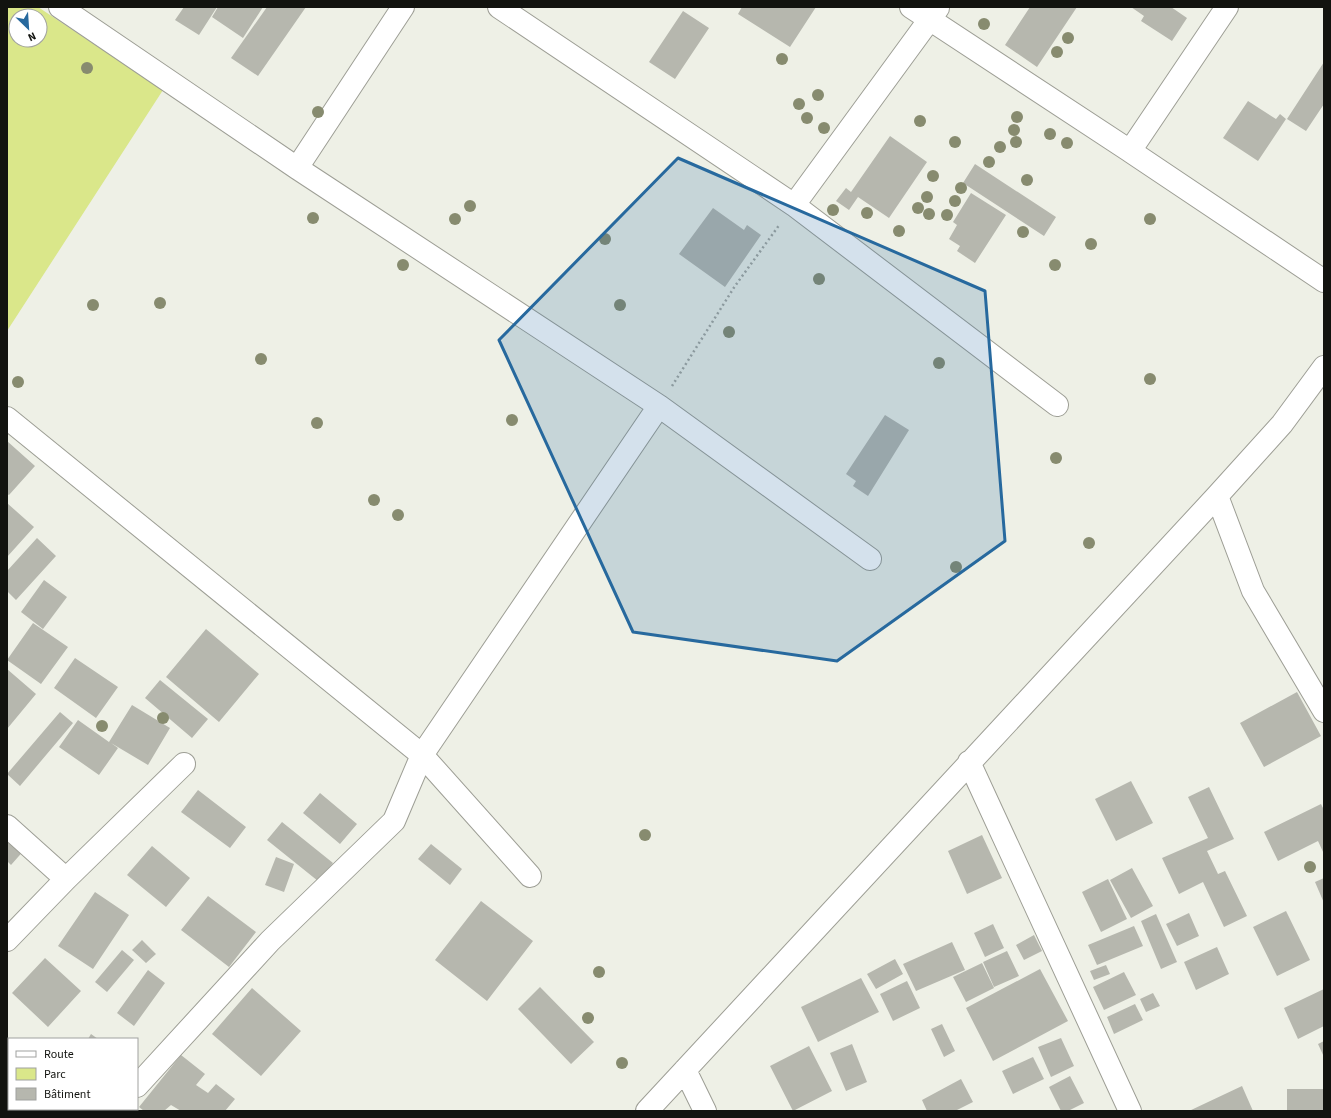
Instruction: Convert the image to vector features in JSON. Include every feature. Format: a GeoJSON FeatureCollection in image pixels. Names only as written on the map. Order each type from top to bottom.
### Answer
{"type":"FeatureCollection","features":[{"type":"Feature","properties":{"kind":"street"},"geometry":{"type":"LineString","coordinates":[[60,7],[297,168],[659,406],[870,558]]}},
{"type":"Feature","properties":{"kind":"street"},"geometry":{"type":"LineString","coordinates":[[297,168],[403,7]]}},
{"type":"Feature","properties":{"kind":"street"},"geometry":{"type":"LineString","coordinates":[[499,7],[794,205],[1057,405]]}},
{"type":"Feature","properties":{"kind":"street"},"geometry":{"type":"LineString","coordinates":[[912,7],[935,13],[1130,151],[1323,279]]}},
{"type":"Feature","properties":{"kind":"street"},"geometry":{"type":"LineString","coordinates":[[1130,151],[1227,7]]}},
{"type":"Feature","properties":{"kind":"street"},"geometry":{"type":"LineString","coordinates":[[794,205],[935,13]]}},
{"type":"Feature","properties":{"kind":"street"},"geometry":{"type":"LineString","coordinates":[[647,1111],[1217,496],[1282,424],[1324,367]]}},
{"type":"Feature","properties":{"kind":"street"},"geometry":{"type":"LineString","coordinates":[[138,1085],[270,942],[394,821],[422,755],[659,406]]}},
{"type":"Feature","properties":{"kind":"street"},"geometry":{"type":"LineString","coordinates":[[7,418],[422,755],[530,876]]}},
{"type":"Feature","properties":{"kind":"street"},"geometry":{"type":"LineString","coordinates":[[1217,496],[1253,591],[1324,711]]}},
{"type":"Feature","properties":{"kind":"street"},"geometry":{"type":"LineString","coordinates":[[969,762],[1130,1111]]}},
{"type":"Feature","properties":{"kind":"street"},"geometry":{"type":"LineString","coordinates":[[7,940],[66,879],[184,764]]}},
{"type":"Feature","properties":{"kind":"street"},"geometry":{"type":"LineString","coordinates":[[7,826],[66,879]]}},
{"type":"Feature","properties":{"kind":"street"},"geometry":{"type":"LineString","coordinates":[[685,1070],[705,1111]]}},
{"type":"Feature","properties":{"kind":"path"},"geometry":{"type":"LineString","coordinates":[[659,406],[735,286],[794,205]]}},
{"type":"Feature","properties":{"kind":"highlighted area"},"geometry":{"type":"Polygon","coordinates":[[[678,158],[985,291],[1005,541],[837,661],[633,632],[499,340],[678,158]]]}},
{"type":"Feature","properties":{"kind":"green space"},"geometry":{"type":"Polygon","coordinates":[[[7,7],[40,8],[8,8],[8,48],[48,48],[48,14],[163,90],[7,331],[7,7]]]}},
{"type":"Feature","properties":{"kind":"building"},"geometry":{"type":"Polygon","coordinates":[[[184,7],[217,7],[199,35],[175,20],[184,7]]]}},
{"type":"Feature","properties":{"kind":"building"},"geometry":{"type":"Polygon","coordinates":[[[218,7],[263,7],[243,38],[212,17],[218,7]]]}},
{"type":"Feature","properties":{"kind":"building"},"geometry":{"type":"Polygon","coordinates":[[[267,7],[306,7],[258,76],[231,58],[267,7]]]}},
{"type":"Feature","properties":{"kind":"building"},"geometry":{"type":"Polygon","coordinates":[[[742,7],[816,7],[790,47],[738,14],[742,7]]]}},
{"type":"Feature","properties":{"kind":"building"},"geometry":{"type":"Polygon","coordinates":[[[1030,7],[1077,7],[1037,67],[1005,45],[1030,7]]]}},
{"type":"Feature","properties":{"kind":"building"},"geometry":{"type":"Polygon","coordinates":[[[1131,7],[1171,7],[1187,18],[1172,41],[1141,21],[1144,16],[1131,7]]]}},
{"type":"Feature","properties":{"kind":"building"},"geometry":{"type":"Polygon","coordinates":[[[683,11],[709,28],[675,79],[649,62],[683,11]]]}},
{"type":"Feature","properties":{"kind":"building"},"geometry":{"type":"Polygon","coordinates":[[[1324,62],[1324,104],[1306,131],[1287,119],[1324,62]]]}},
{"type":"Feature","properties":{"kind":"building"},"geometry":{"type":"Polygon","coordinates":[[[1248,101],[1276,119],[1280,114],[1286,119],[1258,161],[1223,138],[1248,101]]]}},
{"type":"Feature","properties":{"kind":"building"},"geometry":{"type":"Polygon","coordinates":[[[890,136],[927,162],[889,218],[858,197],[849,210],[836,201],[846,188],[851,192],[890,136]]]}},
{"type":"Feature","properties":{"kind":"building"},"geometry":{"type":"Polygon","coordinates":[[[975,164],[1056,217],[1044,236],[963,183],[975,164]]]}},
{"type":"Feature","properties":{"kind":"building"},"geometry":{"type":"Polygon","coordinates":[[[971,193],[1006,215],[975,263],[957,251],[960,246],[949,239],[957,225],[953,222],[971,193]]]}},
{"type":"Feature","properties":{"kind":"building"},"geometry":{"type":"Polygon","coordinates":[[[713,208],[744,230],[747,225],[761,235],[725,287],[679,254],[713,208]]]}},
{"type":"Feature","properties":{"kind":"building"},"geometry":{"type":"Polygon","coordinates":[[[885,415],[909,430],[868,496],[853,486],[856,481],[846,474],[885,415]]]}},
{"type":"Feature","properties":{"kind":"building"},"geometry":{"type":"Polygon","coordinates":[[[7,441],[35,466],[9,495],[7,494],[7,441]]]}},
{"type":"Feature","properties":{"kind":"building"},"geometry":{"type":"Polygon","coordinates":[[[7,503],[34,527],[7,557],[7,503]]]}},
{"type":"Feature","properties":{"kind":"building"},"geometry":{"type":"Polygon","coordinates":[[[37,538],[56,556],[16,600],[7,591],[7,571],[37,538]]]}},
{"type":"Feature","properties":{"kind":"building"},"geometry":{"type":"Polygon","coordinates":[[[44,580],[67,597],[43,629],[21,612],[44,580]]]}},
{"type":"Feature","properties":{"kind":"building"},"geometry":{"type":"Polygon","coordinates":[[[33,623],[68,647],[41,684],[7,660],[33,623]]]}},
{"type":"Feature","properties":{"kind":"building"},"geometry":{"type":"Polygon","coordinates":[[[206,629],[259,674],[219,722],[166,677],[206,629]]]}},
{"type":"Feature","properties":{"kind":"building"},"geometry":{"type":"Polygon","coordinates":[[[75,658],[118,687],[96,718],[54,688],[75,658]]]}},
{"type":"Feature","properties":{"kind":"building"},"geometry":{"type":"Polygon","coordinates":[[[7,669],[36,694],[7,729],[7,669]]]}},
{"type":"Feature","properties":{"kind":"building"},"geometry":{"type":"Polygon","coordinates":[[[160,680],[208,719],[192,738],[145,698],[160,680]]]}},
{"type":"Feature","properties":{"kind":"building"},"geometry":{"type":"Polygon","coordinates":[[[1297,692],[1321,736],[1264,767],[1240,723],[1297,692]]]}},
{"type":"Feature","properties":{"kind":"building"},"geometry":{"type":"Polygon","coordinates":[[[132,705],[170,728],[148,765],[111,743],[118,748],[99,775],[59,747],[78,720],[109,742],[132,705]]]}},
{"type":"Feature","properties":{"kind":"building"},"geometry":{"type":"Polygon","coordinates":[[[60,712],[73,723],[20,786],[7,774],[60,712]]]}},
{"type":"Feature","properties":{"kind":"building"},"geometry":{"type":"Polygon","coordinates":[[[1131,781],[1153,823],[1116,841],[1095,799],[1131,781]]]}},
{"type":"Feature","properties":{"kind":"building"},"geometry":{"type":"Polygon","coordinates":[[[1209,787],[1234,839],[1207,851],[1218,874],[1225,871],[1247,916],[1224,927],[1203,882],[1179,894],[1162,858],[1208,838],[1188,797],[1209,787]]]}},
{"type":"Feature","properties":{"kind":"building"},"geometry":{"type":"Polygon","coordinates":[[[198,790],[246,827],[230,848],[181,812],[198,790]]]}},
{"type":"Feature","properties":{"kind":"building"},"geometry":{"type":"Polygon","coordinates":[[[320,793],[357,824],[340,844],[303,813],[320,793]]]}},
{"type":"Feature","properties":{"kind":"building"},"geometry":{"type":"Polygon","coordinates":[[[1321,804],[1324,810],[1324,854],[1318,841],[1278,861],[1264,832],[1321,804]]]}},
{"type":"Feature","properties":{"kind":"building"},"geometry":{"type":"Polygon","coordinates":[[[282,822],[333,863],[318,881],[267,840],[282,822]]]}},
{"type":"Feature","properties":{"kind":"building"},"geometry":{"type":"Polygon","coordinates":[[[7,832],[26,848],[11,865],[7,861],[7,832]]]}},
{"type":"Feature","properties":{"kind":"building"},"geometry":{"type":"Polygon","coordinates":[[[982,835],[1002,878],[967,894],[948,851],[982,835]]]}},
{"type":"Feature","properties":{"kind":"building"},"geometry":{"type":"Polygon","coordinates":[[[431,844],[462,869],[450,885],[418,859],[431,844]]]}},
{"type":"Feature","properties":{"kind":"building"},"geometry":{"type":"Polygon","coordinates":[[[152,846],[190,878],[166,907],[127,875],[152,846]]]}},
{"type":"Feature","properties":{"kind":"building"},"geometry":{"type":"Polygon","coordinates":[[[276,857],[294,864],[284,892],[265,885],[276,857]]]}},
{"type":"Feature","properties":{"kind":"building"},"geometry":{"type":"Polygon","coordinates":[[[1132,868],[1153,906],[1131,918],[1110,880],[1132,868]]]}},
{"type":"Feature","properties":{"kind":"building"},"geometry":{"type":"Polygon","coordinates":[[[1324,878],[1324,903],[1315,882],[1324,878]]]}},
{"type":"Feature","properties":{"kind":"building"},"geometry":{"type":"Polygon","coordinates":[[[1108,879],[1127,919],[1101,932],[1082,892],[1108,879]]]}},
{"type":"Feature","properties":{"kind":"building"},"geometry":{"type":"Polygon","coordinates":[[[95,892],[129,915],[93,969],[58,946],[95,892]]]}},
{"type":"Feature","properties":{"kind":"building"},"geometry":{"type":"Polygon","coordinates":[[[208,896],[256,932],[229,967],[181,930],[208,896]]]}},
{"type":"Feature","properties":{"kind":"building"},"geometry":{"type":"Polygon","coordinates":[[[481,901],[533,941],[487,1001],[435,960],[481,901]]]}},
{"type":"Feature","properties":{"kind":"building"},"geometry":{"type":"Polygon","coordinates":[[[1286,911],[1310,960],[1277,976],[1253,927],[1286,911]]]}},
{"type":"Feature","properties":{"kind":"building"},"geometry":{"type":"Polygon","coordinates":[[[1189,913],[1199,936],[1177,946],[1166,924],[1189,913]]]}},
{"type":"Feature","properties":{"kind":"building"},"geometry":{"type":"Polygon","coordinates":[[[1156,914],[1177,962],[1161,969],[1141,921],[1156,914]]]}},
{"type":"Feature","properties":{"kind":"building"},"geometry":{"type":"Polygon","coordinates":[[[993,924],[1004,948],[985,957],[974,933],[993,924]]]}},
{"type":"Feature","properties":{"kind":"building"},"geometry":{"type":"Polygon","coordinates":[[[1134,926],[1143,946],[1097,965],[1088,945],[1134,926]]]}},
{"type":"Feature","properties":{"kind":"building"},"geometry":{"type":"Polygon","coordinates":[[[1034,935],[1042,951],[1024,960],[1016,945],[1034,935]]]}},
{"type":"Feature","properties":{"kind":"building"},"geometry":{"type":"Polygon","coordinates":[[[142,940],[156,954],[146,963],[132,950],[142,940]]]}},
{"type":"Feature","properties":{"kind":"building"},"geometry":{"type":"Polygon","coordinates":[[[952,942],[965,970],[916,991],[903,964],[952,942]]]}},
{"type":"Feature","properties":{"kind":"building"},"geometry":{"type":"Polygon","coordinates":[[[1217,947],[1229,974],[1196,990],[1184,962],[1217,947]]]}},
{"type":"Feature","properties":{"kind":"building"},"geometry":{"type":"Polygon","coordinates":[[[122,950],[134,960],[107,992],[95,982],[122,950]]]}},
{"type":"Feature","properties":{"kind":"building"},"geometry":{"type":"Polygon","coordinates":[[[1007,951],[1019,976],[994,987],[983,962],[1007,951]]]}},
{"type":"Feature","properties":{"kind":"building"},"geometry":{"type":"Polygon","coordinates":[[[45,958],[81,991],[48,1027],[12,993],[45,958]]]}},
{"type":"Feature","properties":{"kind":"building"},"geometry":{"type":"Polygon","coordinates":[[[895,959],[903,974],[876,989],[867,974],[895,959]]]}},
{"type":"Feature","properties":{"kind":"building"},"geometry":{"type":"Polygon","coordinates":[[[982,963],[994,988],[966,1002],[953,977],[982,963]]]}},
{"type":"Feature","properties":{"kind":"building"},"geometry":{"type":"Polygon","coordinates":[[[1106,965],[1110,974],[1094,980],[1090,971],[1106,965]]]}},
{"type":"Feature","properties":{"kind":"building"},"geometry":{"type":"Polygon","coordinates":[[[1040,969],[1068,1021],[993,1061],[966,1008],[1040,969]]]}},
{"type":"Feature","properties":{"kind":"building"},"geometry":{"type":"Polygon","coordinates":[[[148,970],[165,983],[134,1026],[117,1013],[148,970]]]}},
{"type":"Feature","properties":{"kind":"building"},"geometry":{"type":"Polygon","coordinates":[[[1124,972],[1136,995],[1104,1010],[1093,987],[1124,972]]]}},
{"type":"Feature","properties":{"kind":"building"},"geometry":{"type":"Polygon","coordinates":[[[861,978],[879,1012],[818,1042],[801,1007],[861,978]]]}},
{"type":"Feature","properties":{"kind":"building"},"geometry":{"type":"Polygon","coordinates":[[[907,981],[920,1008],[893,1021],[880,994],[907,981]]]}},
{"type":"Feature","properties":{"kind":"building"},"geometry":{"type":"Polygon","coordinates":[[[540,987],[594,1042],[571,1064],[518,1009],[540,987]]]}},
{"type":"Feature","properties":{"kind":"building"},"geometry":{"type":"Polygon","coordinates":[[[252,988],[301,1031],[261,1076],[212,1034],[252,988]]]}},
{"type":"Feature","properties":{"kind":"building"},"geometry":{"type":"Polygon","coordinates":[[[1324,989],[1324,1026],[1298,1039],[1284,1008],[1324,989]]]}},
{"type":"Feature","properties":{"kind":"building"},"geometry":{"type":"Polygon","coordinates":[[[1153,993],[1160,1006],[1146,1012],[1140,999],[1153,993]]]}},
{"type":"Feature","properties":{"kind":"building"},"geometry":{"type":"Polygon","coordinates":[[[1135,1004],[1143,1020],[1114,1034],[1107,1017],[1135,1004]]]}},
{"type":"Feature","properties":{"kind":"building"},"geometry":{"type":"Polygon","coordinates":[[[942,1024],[955,1051],[944,1057],[931,1029],[942,1024]]]}},
{"type":"Feature","properties":{"kind":"building"},"geometry":{"type":"Polygon","coordinates":[[[91,1034],[97,1038],[89,1038],[91,1034]]]}},
{"type":"Feature","properties":{"kind":"building"},"geometry":{"type":"Polygon","coordinates":[[[1061,1038],[1074,1066],[1051,1077],[1038,1047],[1061,1038]]]}},
{"type":"Feature","properties":{"kind":"building"},"geometry":{"type":"Polygon","coordinates":[[[1324,1041],[1324,1057],[1318,1044],[1324,1041]]]}},
{"type":"Feature","properties":{"kind":"building"},"geometry":{"type":"Polygon","coordinates":[[[852,1044],[867,1082],[846,1091],[830,1053],[852,1044]]]}},
{"type":"Feature","properties":{"kind":"building"},"geometry":{"type":"Polygon","coordinates":[[[809,1046],[832,1091],[793,1111],[770,1066],[809,1046]]]}},
{"type":"Feature","properties":{"kind":"building"},"geometry":{"type":"Polygon","coordinates":[[[181,1055],[205,1074],[196,1085],[208,1093],[216,1084],[235,1099],[225,1111],[181,1111],[171,1105],[164,1111],[144,1111],[139,1107],[181,1055]]]}},
{"type":"Feature","properties":{"kind":"building"},"geometry":{"type":"Polygon","coordinates":[[[1033,1057],[1044,1079],[1013,1094],[1002,1071],[1033,1057]]]}},
{"type":"Feature","properties":{"kind":"building"},"geometry":{"type":"Polygon","coordinates":[[[1070,1076],[1084,1103],[1068,1111],[1061,1111],[1049,1087],[1070,1076]]]}},
{"type":"Feature","properties":{"kind":"building"},"geometry":{"type":"Polygon","coordinates":[[[961,1079],[973,1102],[955,1111],[927,1111],[922,1100],[961,1079]]]}},
{"type":"Feature","properties":{"kind":"building"},"geometry":{"type":"Polygon","coordinates":[[[1242,1086],[1253,1111],[1189,1111],[1242,1086]]]}},
{"type":"Feature","properties":{"kind":"building"},"geometry":{"type":"Polygon","coordinates":[[[1287,1089],[1324,1089],[1324,1111],[1287,1111],[1287,1089]]]}}]}
